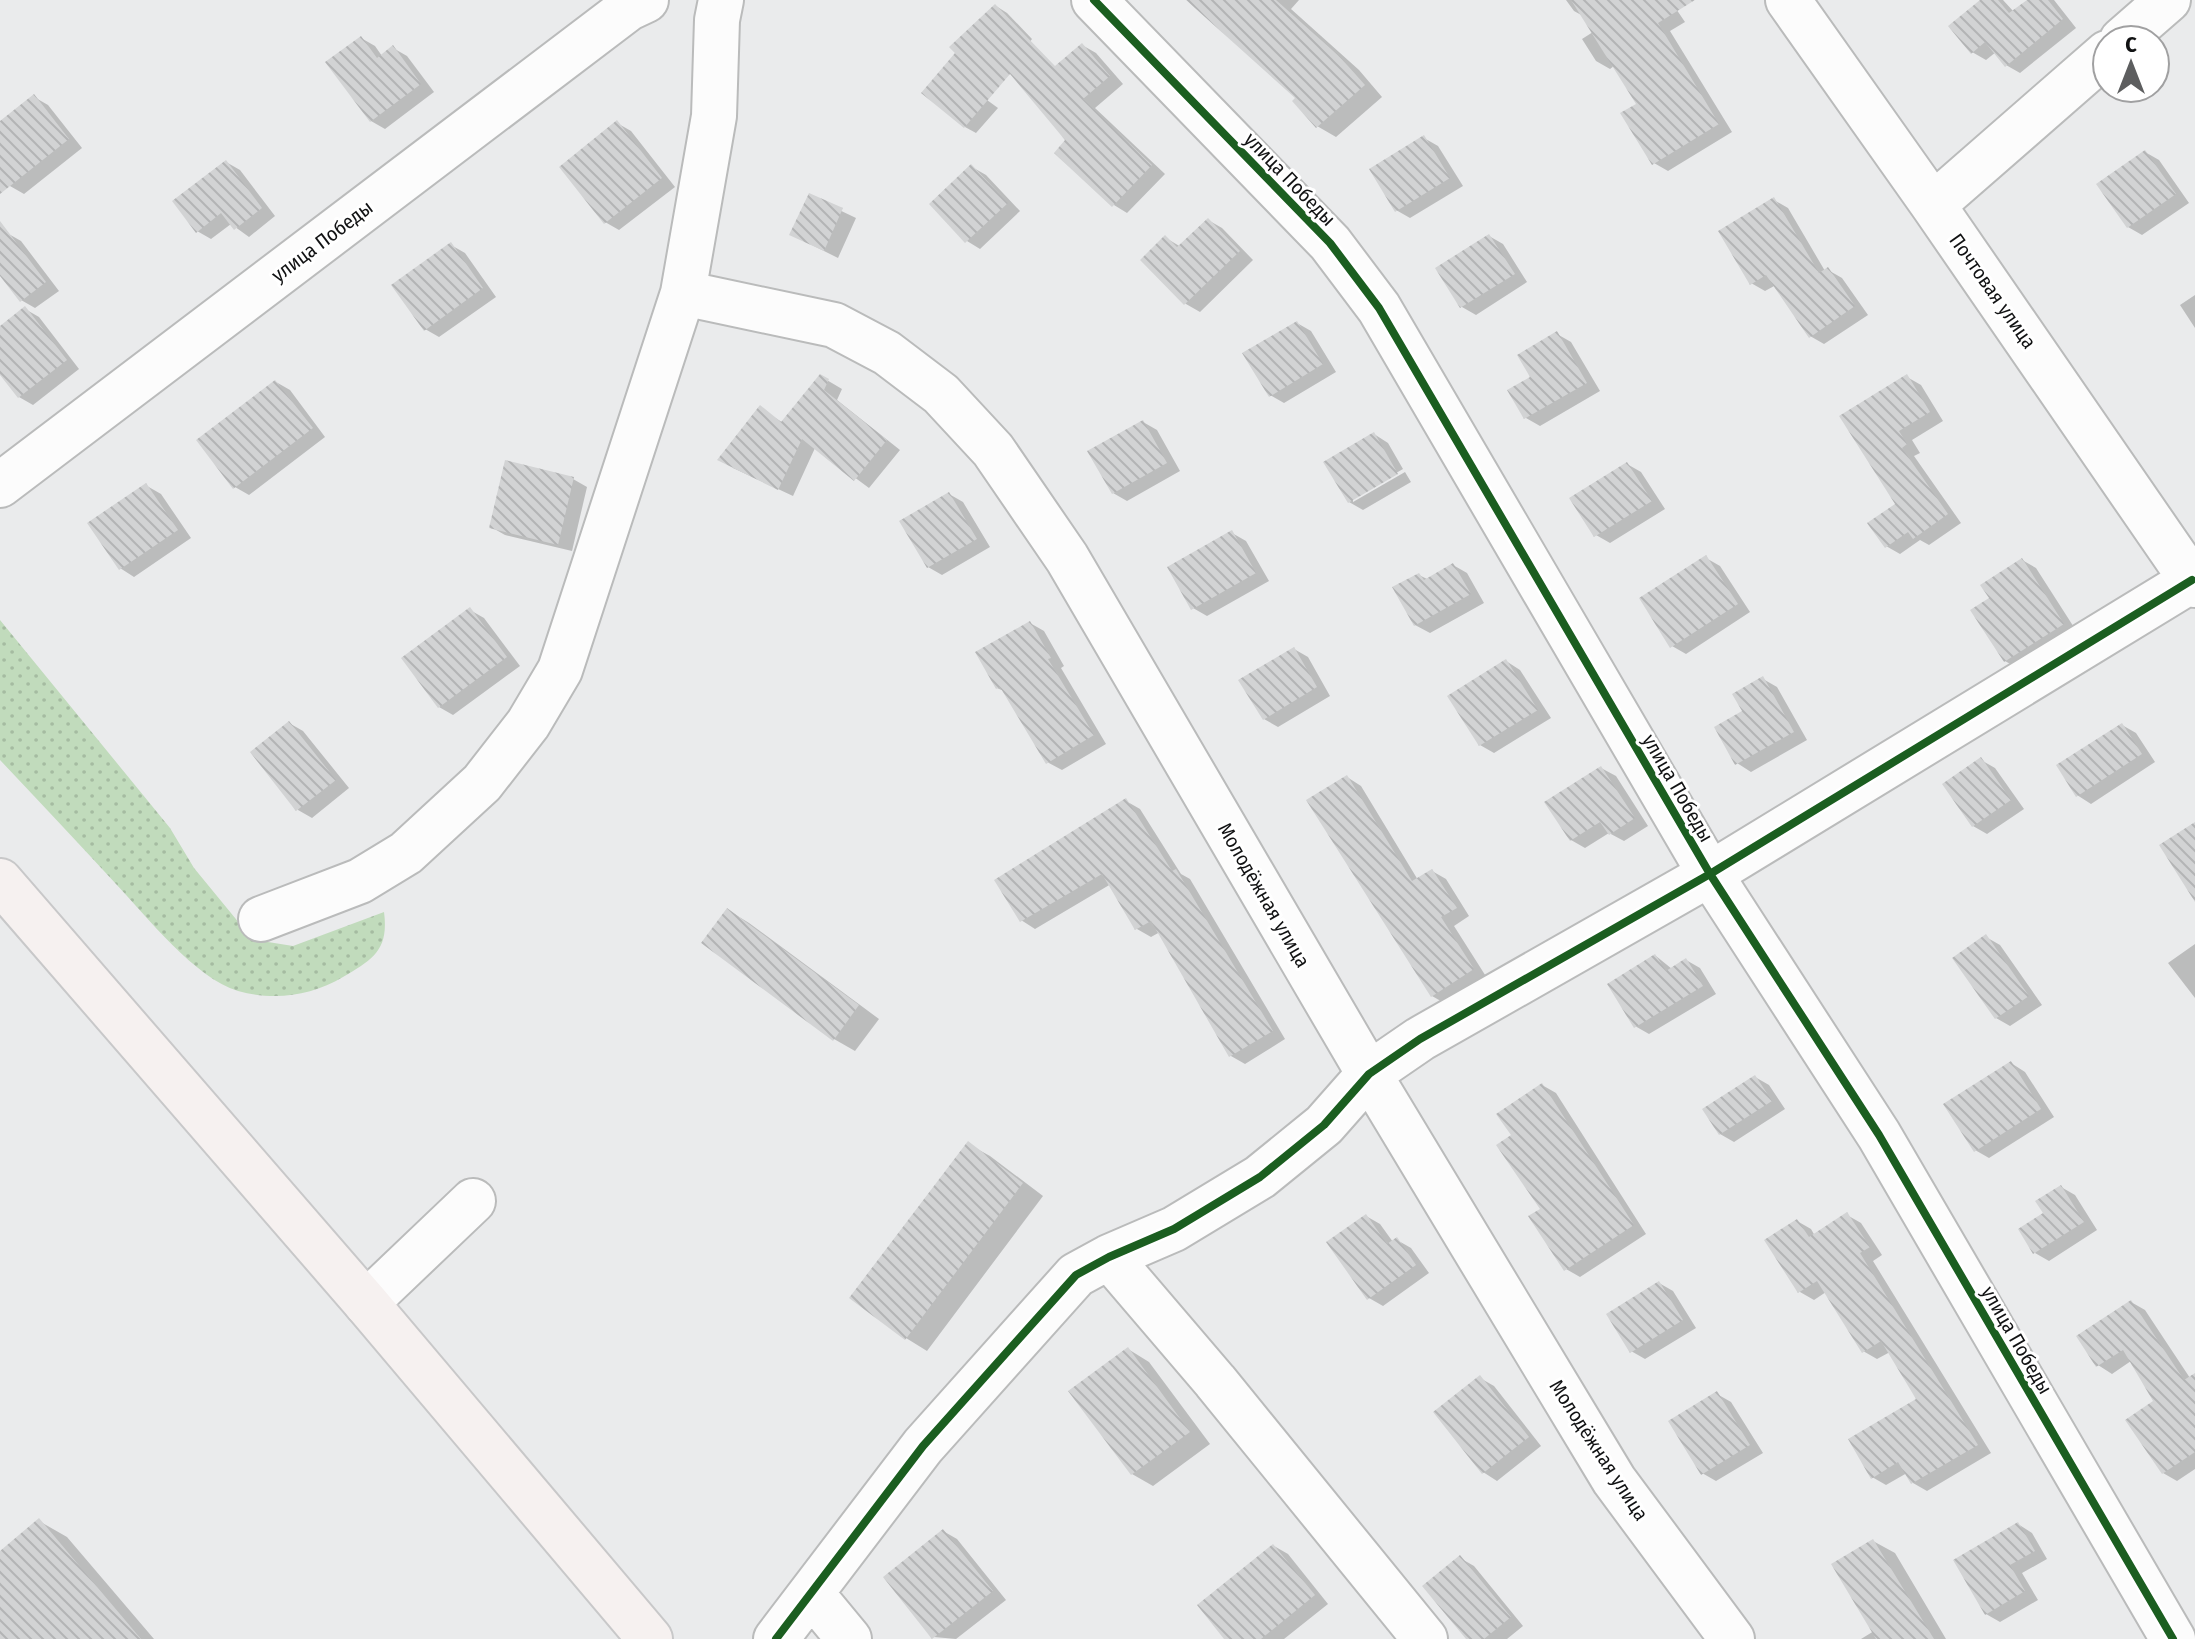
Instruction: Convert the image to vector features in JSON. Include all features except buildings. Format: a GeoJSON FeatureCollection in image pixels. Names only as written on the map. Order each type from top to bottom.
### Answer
{"type":"FeatureCollection","features":[{"type":"Feature","properties":{"kind":"main road"},"geometry":{"type":"LineString","coordinates":[[0,881],[366,1303],[650,1639]]}},
{"type":"Feature","properties":{"kind":"street","name":"улица Победы"},"geometry":{"type":"LineString","coordinates":[[0,485],[616,18],[646,0]]}},
{"type":"Feature","properties":{"kind":"street"},"geometry":{"type":"LineString","coordinates":[[261,919],[360,881],[406,853],[482,783],[528,724],[560,670],[683,293],[714,116],[717,20],[721,0]]}},
{"type":"Feature","properties":{"kind":"street","name":"улица Победы"},"geometry":{"type":"LineString","coordinates":[[1094,0],[1330,243],[1379,308],[1710,874],[1879,1135],[2173,1639]]}},
{"type":"Feature","properties":{"kind":"street","name":"Почтовая улица"},"geometry":{"type":"LineString","coordinates":[[1788,0],[2193,582]]}},
{"type":"Feature","properties":{"kind":"street"},"geometry":{"type":"LineString","coordinates":[[2140,24],[2168,0]]}},
{"type":"Feature","properties":{"kind":"street"},"geometry":{"type":"LineString","coordinates":[[1933,205],[2091,67]]}},
{"type":"Feature","properties":{"kind":"street","name":"Молодёжная улица"},"geometry":{"type":"LineString","coordinates":[[683,293],[834,325],[887,353],[941,394],[993,450],[1067,558],[1369,1074],[1614,1480],[1732,1639]]}},
{"type":"Feature","properties":{"kind":"street"},"geometry":{"type":"LineString","coordinates":[[776,1639],[923,1446],[1076,1275],[1174,1229],[1260,1177],[1324,1125],[1369,1074],[1420,1039],[1710,874],[2193,582]]}},
{"type":"Feature","properties":{"kind":"street"},"geometry":{"type":"LineString","coordinates":[[366,1303],[473,1201]]}},
{"type":"Feature","properties":{"kind":"street"},"geometry":{"type":"LineString","coordinates":[[1109,1257],[1215,1381],[1425,1639]]}},
{"type":"Feature","properties":{"kind":"street"},"geometry":{"type":"LineString","coordinates":[[811,1593],[849,1639]]}},
{"type":"Feature","properties":{"kind":"green space"},"geometry":{"type":"Polygon","coordinates":[[[0,620],[170,828],[194,868],[249,935],[293,946],[384,912],[384,936],[377,952],[363,965],[318,989],[279,996],[238,991],[222,984],[189,960],[0,760],[0,620]]]}},
{"type":"Feature","properties":{"kind":"cycle path"},"geometry":{"type":"LineString","coordinates":[[1094,0],[1330,243],[1379,308],[1710,874],[1879,1135],[2173,1639]]}},
{"type":"Feature","properties":{"kind":"cycle path"},"geometry":{"type":"LineString","coordinates":[[776,1639],[923,1446],[1076,1275],[1174,1229],[1260,1177],[1324,1125],[1369,1074],[1420,1039],[1710,874],[2192,580]]}}]}
